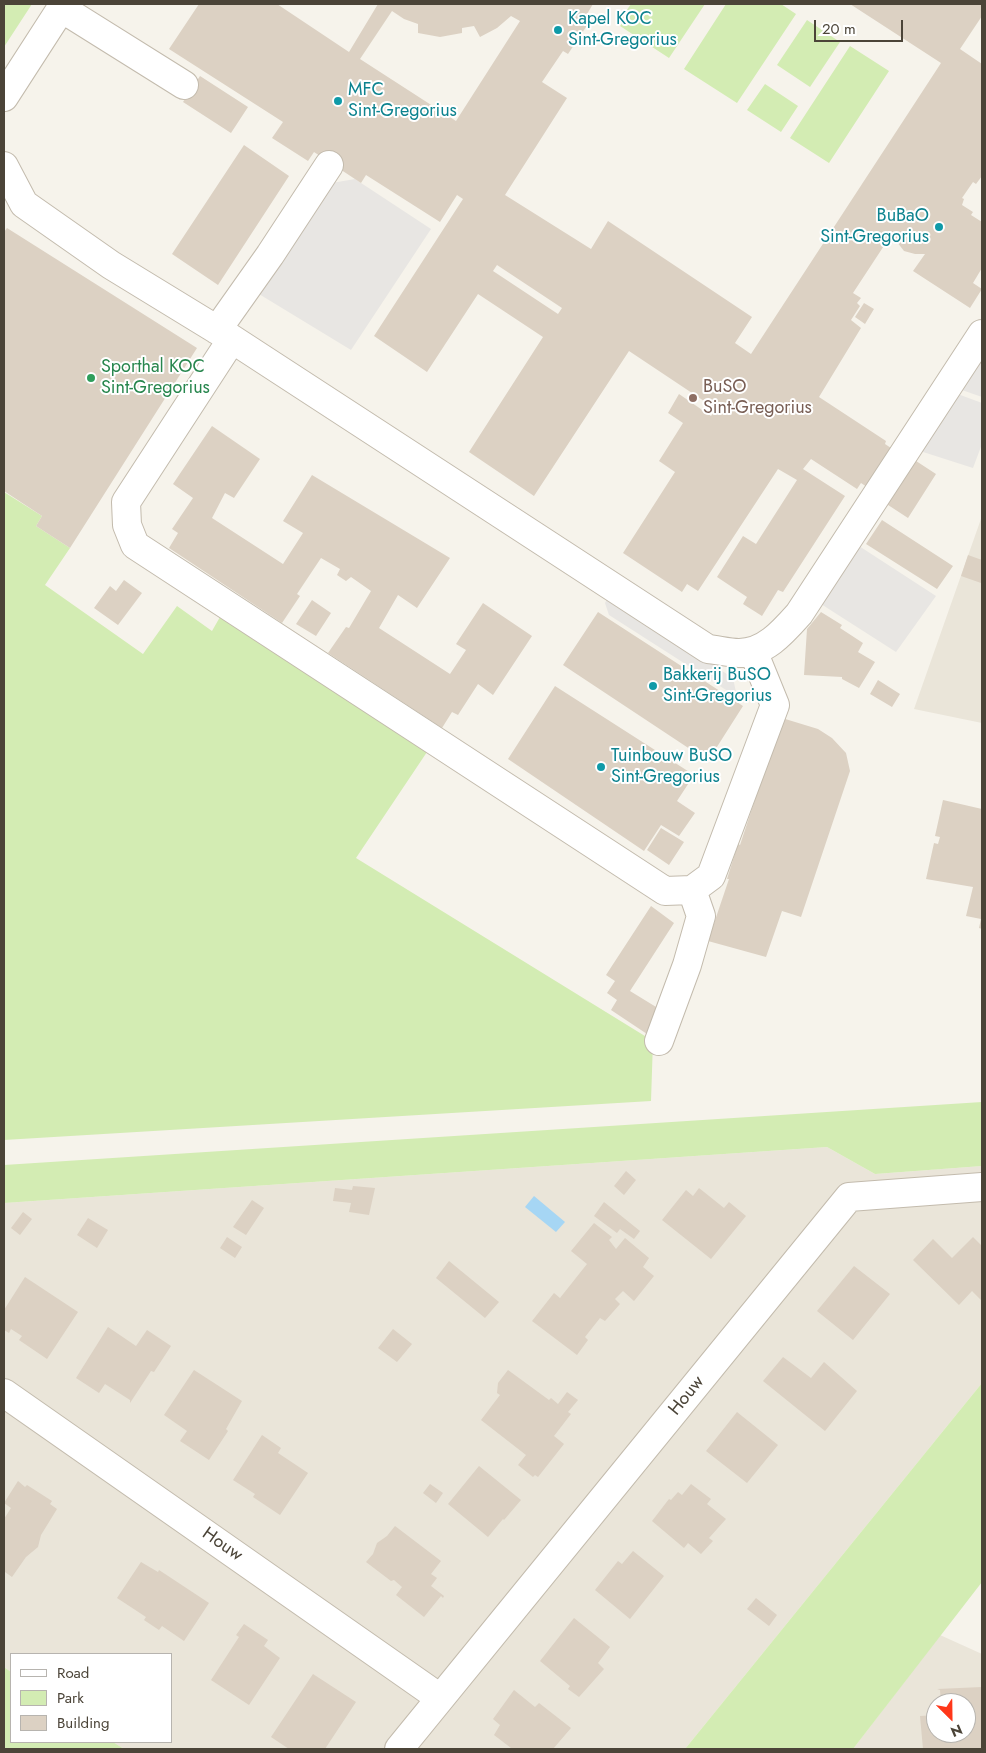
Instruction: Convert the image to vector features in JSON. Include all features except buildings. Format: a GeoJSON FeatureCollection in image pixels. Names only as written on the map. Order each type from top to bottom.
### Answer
{"type":"FeatureCollection","features":[{"type":"Feature","properties":{"kind":"street"},"geometry":{"type":"LineString","coordinates":[[4,97],[62,6],[184,86]]}},
{"type":"Feature","properties":{"kind":"street"},"geometry":{"type":"LineString","coordinates":[[329,165],[270,255],[126,502],[127,525],[135,545],[665,891],[692,890],[711,876],[775,705],[753,652]]}},
{"type":"Feature","properties":{"kind":"street"},"geometry":{"type":"LineString","coordinates":[[4,166],[24,204],[111,265],[224,334],[708,649],[738,653],[753,652],[780,635],[799,614],[982,334]]}},
{"type":"Feature","properties":{"kind":"street"},"geometry":{"type":"LineString","coordinates":[[660,1041],[687,965],[701,916],[692,890]]}},
{"type":"Feature","properties":{"kind":"street","name":"Houw"},"geometry":{"type":"LineString","coordinates":[[399,1749],[849,1197],[982,1187]]}},
{"type":"Feature","properties":{"kind":"street","name":"Houw"},"geometry":{"type":"LineString","coordinates":[[4,1393],[440,1698]]}},
{"type":"Feature","properties":{"kind":"shaded area"},"geometry":{"type":"Polygon","coordinates":[[[355,179],[431,229],[351,350],[254,291],[326,184],[355,179]]]}},
{"type":"Feature","properties":{"kind":"shaded area"},"geometry":{"type":"Polygon","coordinates":[[[982,353],[982,397],[959,389],[982,353]]]}},
{"type":"Feature","properties":{"kind":"shaded area"},"geometry":{"type":"Polygon","coordinates":[[[955,393],[982,403],[982,444],[973,468],[920,451],[955,393]]]}},
{"type":"Feature","properties":{"kind":"shaded area"},"geometry":{"type":"Polygon","coordinates":[[[982,516],[982,723],[914,709],[982,516]]]}},
{"type":"Feature","properties":{"kind":"shaded area"},"geometry":{"type":"Polygon","coordinates":[[[859,546],[936,596],[896,652],[821,604],[859,546]]]}},
{"type":"Feature","properties":{"kind":"shaded area"},"geometry":{"type":"Polygon","coordinates":[[[608,597],[733,678],[737,697],[609,615],[605,603],[608,597]]]}},
{"type":"Feature","properties":{"kind":"shaded area"},"geometry":{"type":"Polygon","coordinates":[[[827,1147],[875,1174],[982,1166],[982,1383],[685,1749],[124,1749],[115,1743],[172,1743],[172,1653],[10,1653],[10,1671],[4,1667],[4,1203],[827,1147]]]}},
{"type":"Feature","properties":{"kind":"shaded area"},"geometry":{"type":"Polygon","coordinates":[[[940,1635],[982,1654],[982,1749],[853,1749],[940,1635]]]}},
{"type":"Feature","properties":{"kind":"green space"},"geometry":{"type":"Polygon","coordinates":[[[4,4],[32,4],[4,47],[4,4]]]}},
{"type":"Feature","properties":{"kind":"green space"},"geometry":{"type":"Polygon","coordinates":[[[631,4],[705,4],[669,58],[617,24],[631,4]]]}},
{"type":"Feature","properties":{"kind":"green space"},"geometry":{"type":"Polygon","coordinates":[[[726,4],[781,4],[796,14],[737,103],[684,69],[726,4]]]}},
{"type":"Feature","properties":{"kind":"green space"},"geometry":{"type":"Polygon","coordinates":[[[807,20],[840,42],[810,87],[777,65],[807,20]]]}},
{"type":"Feature","properties":{"kind":"green space"},"geometry":{"type":"Polygon","coordinates":[[[850,46],[889,71],[829,163],[790,138],[850,46]]]}},
{"type":"Feature","properties":{"kind":"green space"},"geometry":{"type":"Polygon","coordinates":[[[765,84],[798,106],[781,132],[747,110],[765,84]]]}},
{"type":"Feature","properties":{"kind":"green space"},"geometry":{"type":"Polygon","coordinates":[[[4,492],[42,516],[36,526],[70,548],[45,585],[143,654],[177,606],[212,631],[220,617],[427,752],[356,858],[653,1041],[651,1101],[4,1140],[4,492]]]}},
{"type":"Feature","properties":{"kind":"green space"},"geometry":{"type":"Polygon","coordinates":[[[982,1102],[982,1166],[875,1174],[827,1147],[4,1203],[4,1165],[982,1102]]]}},
{"type":"Feature","properties":{"kind":"green space"},"geometry":{"type":"Polygon","coordinates":[[[982,1383],[982,1582],[853,1749],[685,1749],[982,1383]]]}},
{"type":"Feature","properties":{"kind":"green space"},"geometry":{"type":"Polygon","coordinates":[[[4,1667],[10,1671],[10,1743],[115,1743],[124,1749],[4,1749],[4,1667]]]}},
{"type":"Feature","properties":{"kind":"water"},"geometry":{"type":"Polygon","coordinates":[[[534,1196],[565,1222],[556,1232],[525,1207],[534,1196]]]}},
{"type":"Feature","properties":{"kind":"place","name":"Kapel KOC Sint-Gregorius"},"geometry":{"type":"Point","coordinates":[558,30]}},
{"type":"Feature","properties":{"kind":"place","name":"MFC Sint-Gregorius"},"geometry":{"type":"Point","coordinates":[338,101]}},
{"type":"Feature","properties":{"kind":"place","name":"BuBaO Sint-Gregorius"},"geometry":{"type":"Point","coordinates":[939,227]}},
{"type":"Feature","properties":{"kind":"place","name":"Sporthal KOC Sint-Gregorius"},"geometry":{"type":"Point","coordinates":[91,378]}},
{"type":"Feature","properties":{"kind":"place","name":"BuSO Sint-Gregorius"},"geometry":{"type":"Point","coordinates":[693,398]}},
{"type":"Feature","properties":{"kind":"place","name":"Bakkerij BuSO Sint-Gregorius"},"geometry":{"type":"Point","coordinates":[653,686]}},
{"type":"Feature","properties":{"kind":"place","name":"Tuinbouw BuSO Sint-Gregorius"},"geometry":{"type":"Point","coordinates":[601,767]}}]}
